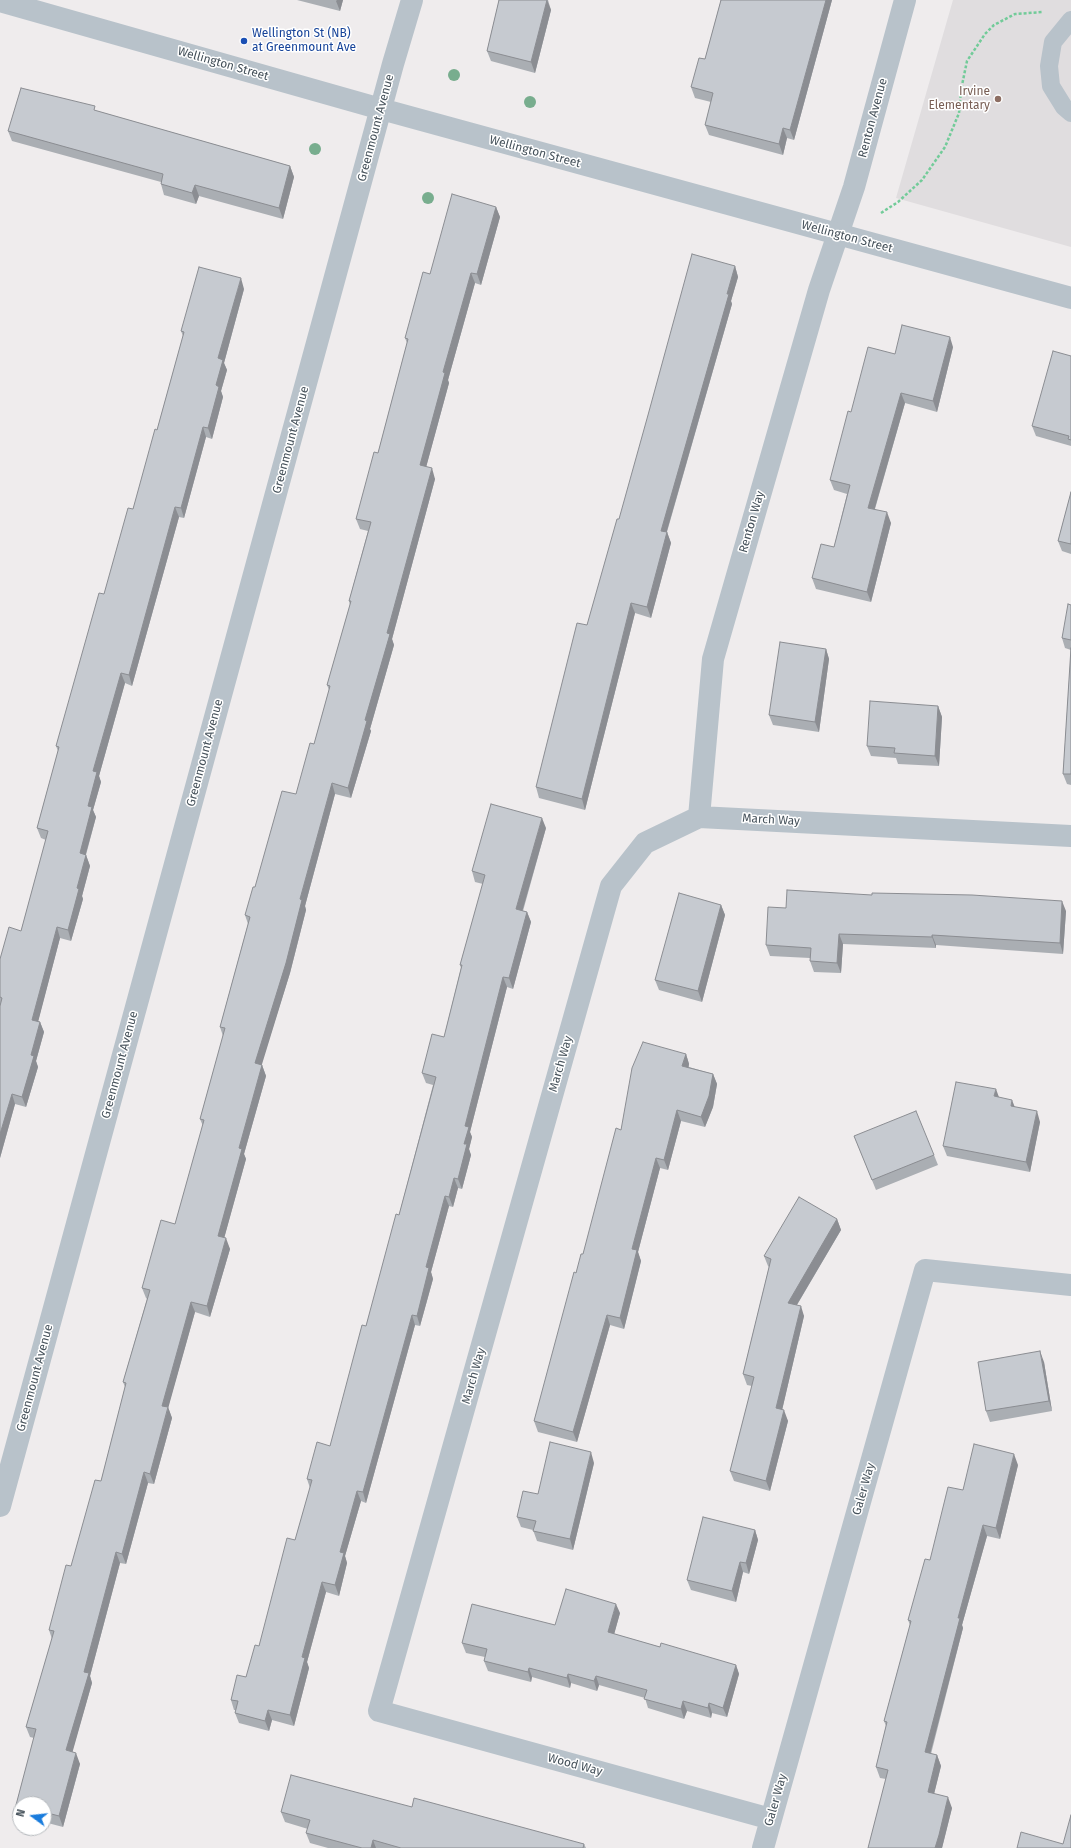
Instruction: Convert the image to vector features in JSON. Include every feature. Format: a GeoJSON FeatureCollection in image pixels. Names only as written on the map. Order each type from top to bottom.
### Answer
{"type":"FeatureCollection","features":[{"type":"Feature","properties":{"kind":"street","name":"Greenmount Avenue"},"geometry":{"type":"LineString","coordinates":[[0,1506],[412,0]]}},
{"type":"Feature","properties":{"kind":"street","name":"Renton Avenue"},"geometry":{"type":"LineString","coordinates":[[838,235],[854,187],[905,0]]}},
{"type":"Feature","properties":{"kind":"street","name":"Wellington Street"},"geometry":{"type":"LineString","coordinates":[[0,1],[381,110],[1071,298]]}},
{"type":"Feature","properties":{"kind":"street","name":"Renton Way"},"geometry":{"type":"LineString","coordinates":[[700,817],[713,659],[819,290],[838,235]]}},
{"type":"Feature","properties":{"kind":"street","name":"March Way"},"geometry":{"type":"LineString","coordinates":[[379,1711],[611,886],[645,842],[700,817],[1071,836]]}},
{"type":"Feature","properties":{"kind":"street","name":"Galer Way"},"geometry":{"type":"LineString","coordinates":[[763,1848],[925,1270],[1071,1284]]}},
{"type":"Feature","properties":{"kind":"street","name":"Wood Way"},"geometry":{"type":"LineString","coordinates":[[379,1711],[771,1819]]}},
{"type":"Feature","properties":{"kind":"lane"},"geometry":{"type":"LineString","coordinates":[[1071,20],[1053,42],[1049,66],[1051,86],[1064,107],[1071,113]]}},
{"type":"Feature","properties":{"kind":"path"},"geometry":{"type":"LineString","coordinates":[[881,213],[898,202],[922,180],[945,147],[959,113],[961,90],[967,61],[985,34],[1003,20],[1015,14],[1027,13]]}},
{"type":"Feature","properties":{"kind":"shaded area","name":"Irvine Elementary"},"geometry":{"type":"Polygon","coordinates":[[[953,0],[1071,0],[1071,247],[896,198],[953,0]]]}},
{"type":"Feature","properties":{"kind":"building"},"geometry":{"type":"Polygon","coordinates":[[[499,0],[547,0],[531,62],[487,51],[499,0]]]}},
{"type":"Feature","properties":{"kind":"building"},"geometry":{"type":"Polygon","coordinates":[[[721,0],[826,0],[790,130],[783,128],[779,144],[705,125],[713,93],[691,87],[699,58],[705,59],[721,0]]]}},
{"type":"Feature","properties":{"kind":"building"},"geometry":{"type":"Polygon","coordinates":[[[21,88],[95,106],[94,110],[290,166],[279,208],[195,185],[192,193],[161,184],[163,174],[8,131],[21,88]]]}},
{"type":"Feature","properties":{"kind":"building"},"geometry":{"type":"Polygon","coordinates":[[[452,194],[496,207],[477,274],[471,273],[443,372],[445,373],[420,465],[432,468],[387,633],[390,634],[365,720],[367,721],[348,788],[332,783],[300,899],[302,900],[286,963],[255,1063],[262,1065],[239,1148],[242,1149],[218,1236],[226,1238],[207,1306],[191,1302],[162,1406],[168,1407],[150,1474],[144,1472],[122,1554],[116,1552],[84,1672],[89,1673],[66,1750],[76,1753],[59,1816],[52,1814],[52,1796],[18,1796],[36,1729],[26,1727],[54,1631],[49,1630],[66,1565],[71,1566],[95,1480],[101,1481],[126,1383],[123,1382],[150,1290],[142,1288],[161,1220],[175,1224],[204,1120],[200,1119],[225,1028],[220,1027],[250,917],[245,915],[253,887],[255,887],[282,791],[296,794],[310,743],[314,744],[330,686],[327,685],[351,601],[349,601],[371,522],[356,519],[374,452],[378,453],[408,339],[405,338],[423,272],[430,274],[452,194]]]}},
{"type":"Feature","properties":{"kind":"building"},"geometry":{"type":"Polygon","coordinates":[[[692,254],[735,266],[727,294],[729,294],[661,531],[667,532],[647,607],[631,603],[582,799],[536,787],[577,623],[587,625],[617,519],[619,519],[692,254]]]}},
{"type":"Feature","properties":{"kind":"building"},"geometry":{"type":"Polygon","coordinates":[[[199,267],[241,278],[218,358],[223,360],[216,385],[219,387],[208,428],[203,427],[181,508],[175,507],[129,675],[121,673],[93,771],[97,772],[88,806],[92,807],[80,853],[86,855],[77,888],[79,889],[68,930],[57,927],[32,1020],[40,1022],[31,1055],[34,1056],[22,1097],[12,1094],[0,1134],[0,1006],[2,998],[0,997],[0,959],[9,927],[21,931],[48,831],[37,828],[59,747],[56,746],[99,593],[104,594],[128,508],[133,509],[155,429],[157,430],[184,332],[181,331],[199,267]]]}},
{"type":"Feature","properties":{"kind":"building"},"geometry":{"type":"Polygon","coordinates":[[[902,325],[950,337],[933,401],[901,393],[868,508],[887,512],[867,592],[812,578],[821,544],[834,547],[850,485],[830,480],[848,411],[851,412],[868,347],[895,354],[902,325]]]}},
{"type":"Feature","properties":{"kind":"building"},"geometry":{"type":"Polygon","coordinates":[[[1053,351],[1071,356],[1071,440],[1068,439],[1069,436],[1032,426],[1053,351]]]}},
{"type":"Feature","properties":{"kind":"building"},"geometry":{"type":"Polygon","coordinates":[[[1071,492],[1071,544],[1058,541],[1071,492]]]}},
{"type":"Feature","properties":{"kind":"building"},"geometry":{"type":"Polygon","coordinates":[[[1068,604],[1071,605],[1071,640],[1062,638],[1068,604]]]}},
{"type":"Feature","properties":{"kind":"building"},"geometry":{"type":"Polygon","coordinates":[[[780,642],[826,649],[815,722],[769,715],[780,642]]]}},
{"type":"Feature","properties":{"kind":"building"},"geometry":{"type":"Polygon","coordinates":[[[1071,648],[1071,774],[1063,774],[1071,648]]]}},
{"type":"Feature","properties":{"kind":"building"},"geometry":{"type":"Polygon","coordinates":[[[870,701],[938,706],[935,756],[894,753],[895,748],[867,746],[870,701]]]}},
{"type":"Feature","properties":{"kind":"building"},"geometry":{"type":"Polygon","coordinates":[[[491,804],[542,818],[516,909],[527,912],[509,978],[503,977],[465,1126],[469,1127],[464,1144],[467,1144],[458,1179],[454,1178],[449,1197],[445,1196],[426,1267],[429,1268],[417,1316],[412,1315],[363,1492],[357,1491],[340,1552],[344,1553],[335,1585],[322,1582],[302,1657],[305,1658],[290,1715],[268,1710],[265,1721],[235,1713],[238,1701],[231,1700],[237,1675],[246,1677],[255,1645],[259,1646],[287,1538],[295,1540],[312,1480],[307,1479],[317,1442],[330,1446],[362,1325],[366,1326],[396,1214],[399,1215],[436,1077],[422,1073],[432,1034],[444,1037],[462,965],[460,965],[485,875],[472,871],[491,804]]]}},
{"type":"Feature","properties":{"kind":"building"},"geometry":{"type":"Polygon","coordinates":[[[787,890],[872,895],[872,893],[972,895],[1062,901],[1060,943],[932,935],[932,937],[839,934],[837,963],[810,961],[811,948],[766,945],[768,907],[786,908],[787,890]]]}},
{"type":"Feature","properties":{"kind":"building"},"geometry":{"type":"Polygon","coordinates":[[[679,893],[721,905],[698,991],[655,980],[679,893]]]}},
{"type":"Feature","properties":{"kind":"building"},"geometry":{"type":"Polygon","coordinates":[[[643,1042],[686,1054],[682,1066],[713,1074],[709,1096],[701,1117],[677,1110],[664,1160],[656,1158],[632,1249],[637,1250],[620,1318],[607,1315],[573,1432],[534,1421],[574,1272],[576,1273],[581,1254],[583,1254],[616,1128],[621,1130],[632,1068],[643,1042]]]}},
{"type":"Feature","properties":{"kind":"building"},"geometry":{"type":"Polygon","coordinates":[[[956,1082],[996,1089],[994,1096],[1012,1100],[1011,1106],[1037,1111],[1026,1162],[943,1146],[956,1082]]]}},
{"type":"Feature","properties":{"kind":"building"},"geometry":{"type":"Polygon","coordinates":[[[916,1111],[934,1155],[872,1180],[854,1136],[916,1111]]]}},
{"type":"Feature","properties":{"kind":"building"},"geometry":{"type":"Polygon","coordinates":[[[799,1197],[837,1219],[788,1303],[801,1306],[776,1408],[784,1410],[766,1481],[730,1471],[754,1377],[743,1374],[771,1259],[764,1256],[799,1197]]]}},
{"type":"Feature","properties":{"kind":"building"},"geometry":{"type":"Polygon","coordinates":[[[1040,1351],[1049,1401],[986,1411],[978,1362],[1040,1351]]]}},
{"type":"Feature","properties":{"kind":"building"},"geometry":{"type":"Polygon","coordinates":[[[550,1442],[591,1452],[570,1539],[533,1531],[536,1521],[517,1517],[523,1491],[538,1494],[550,1442]]]}},
{"type":"Feature","properties":{"kind":"building"},"geometry":{"type":"Polygon","coordinates":[[[974,1444],[1014,1454],[996,1528],[983,1525],[925,1752],[937,1755],[928,1792],[948,1797],[939,1835],[935,1848],[868,1848],[888,1770],[876,1767],[887,1722],[884,1721],[911,1621],[908,1620],[925,1559],[930,1560],[948,1487],[963,1490],[974,1444]]]}},
{"type":"Feature","properties":{"kind":"building"},"geometry":{"type":"Polygon","coordinates":[[[703,1517],[755,1530],[746,1563],[740,1562],[732,1591],[687,1580],[703,1517]]]}},
{"type":"Feature","properties":{"kind":"building"},"geometry":{"type":"Polygon","coordinates":[[[566,1589],[616,1604],[608,1632],[660,1647],[661,1643],[736,1665],[723,1708],[709,1703],[708,1708],[683,1701],[681,1709],[644,1699],[647,1690],[596,1676],[594,1681],[568,1674],[567,1678],[529,1668],[528,1672],[484,1661],[487,1649],[462,1643],[472,1604],[555,1625],[566,1589]]]}},
{"type":"Feature","properties":{"kind":"building"},"geometry":{"type":"Polygon","coordinates":[[[291,1775],[412,1807],[414,1798],[584,1844],[583,1848],[401,1848],[373,1840],[371,1848],[362,1848],[306,1833],[310,1820],[281,1812],[291,1775]]]}},
{"type":"Feature","properties":{"kind":"building"},"geometry":{"type":"Polygon","coordinates":[[[1071,1815],[1071,1848],[1017,1848],[1021,1832],[1063,1844],[1071,1815]]]}},
{"type":"Feature","properties":{"kind":"place","name":"Wellington St (NB) at Greenmount Ave"},"geometry":{"type":"Point","coordinates":[244,41]}},
{"type":"Feature","properties":{"kind":"place","name":"Irvine Elementary"},"geometry":{"type":"Point","coordinates":[998,99]}}]}
